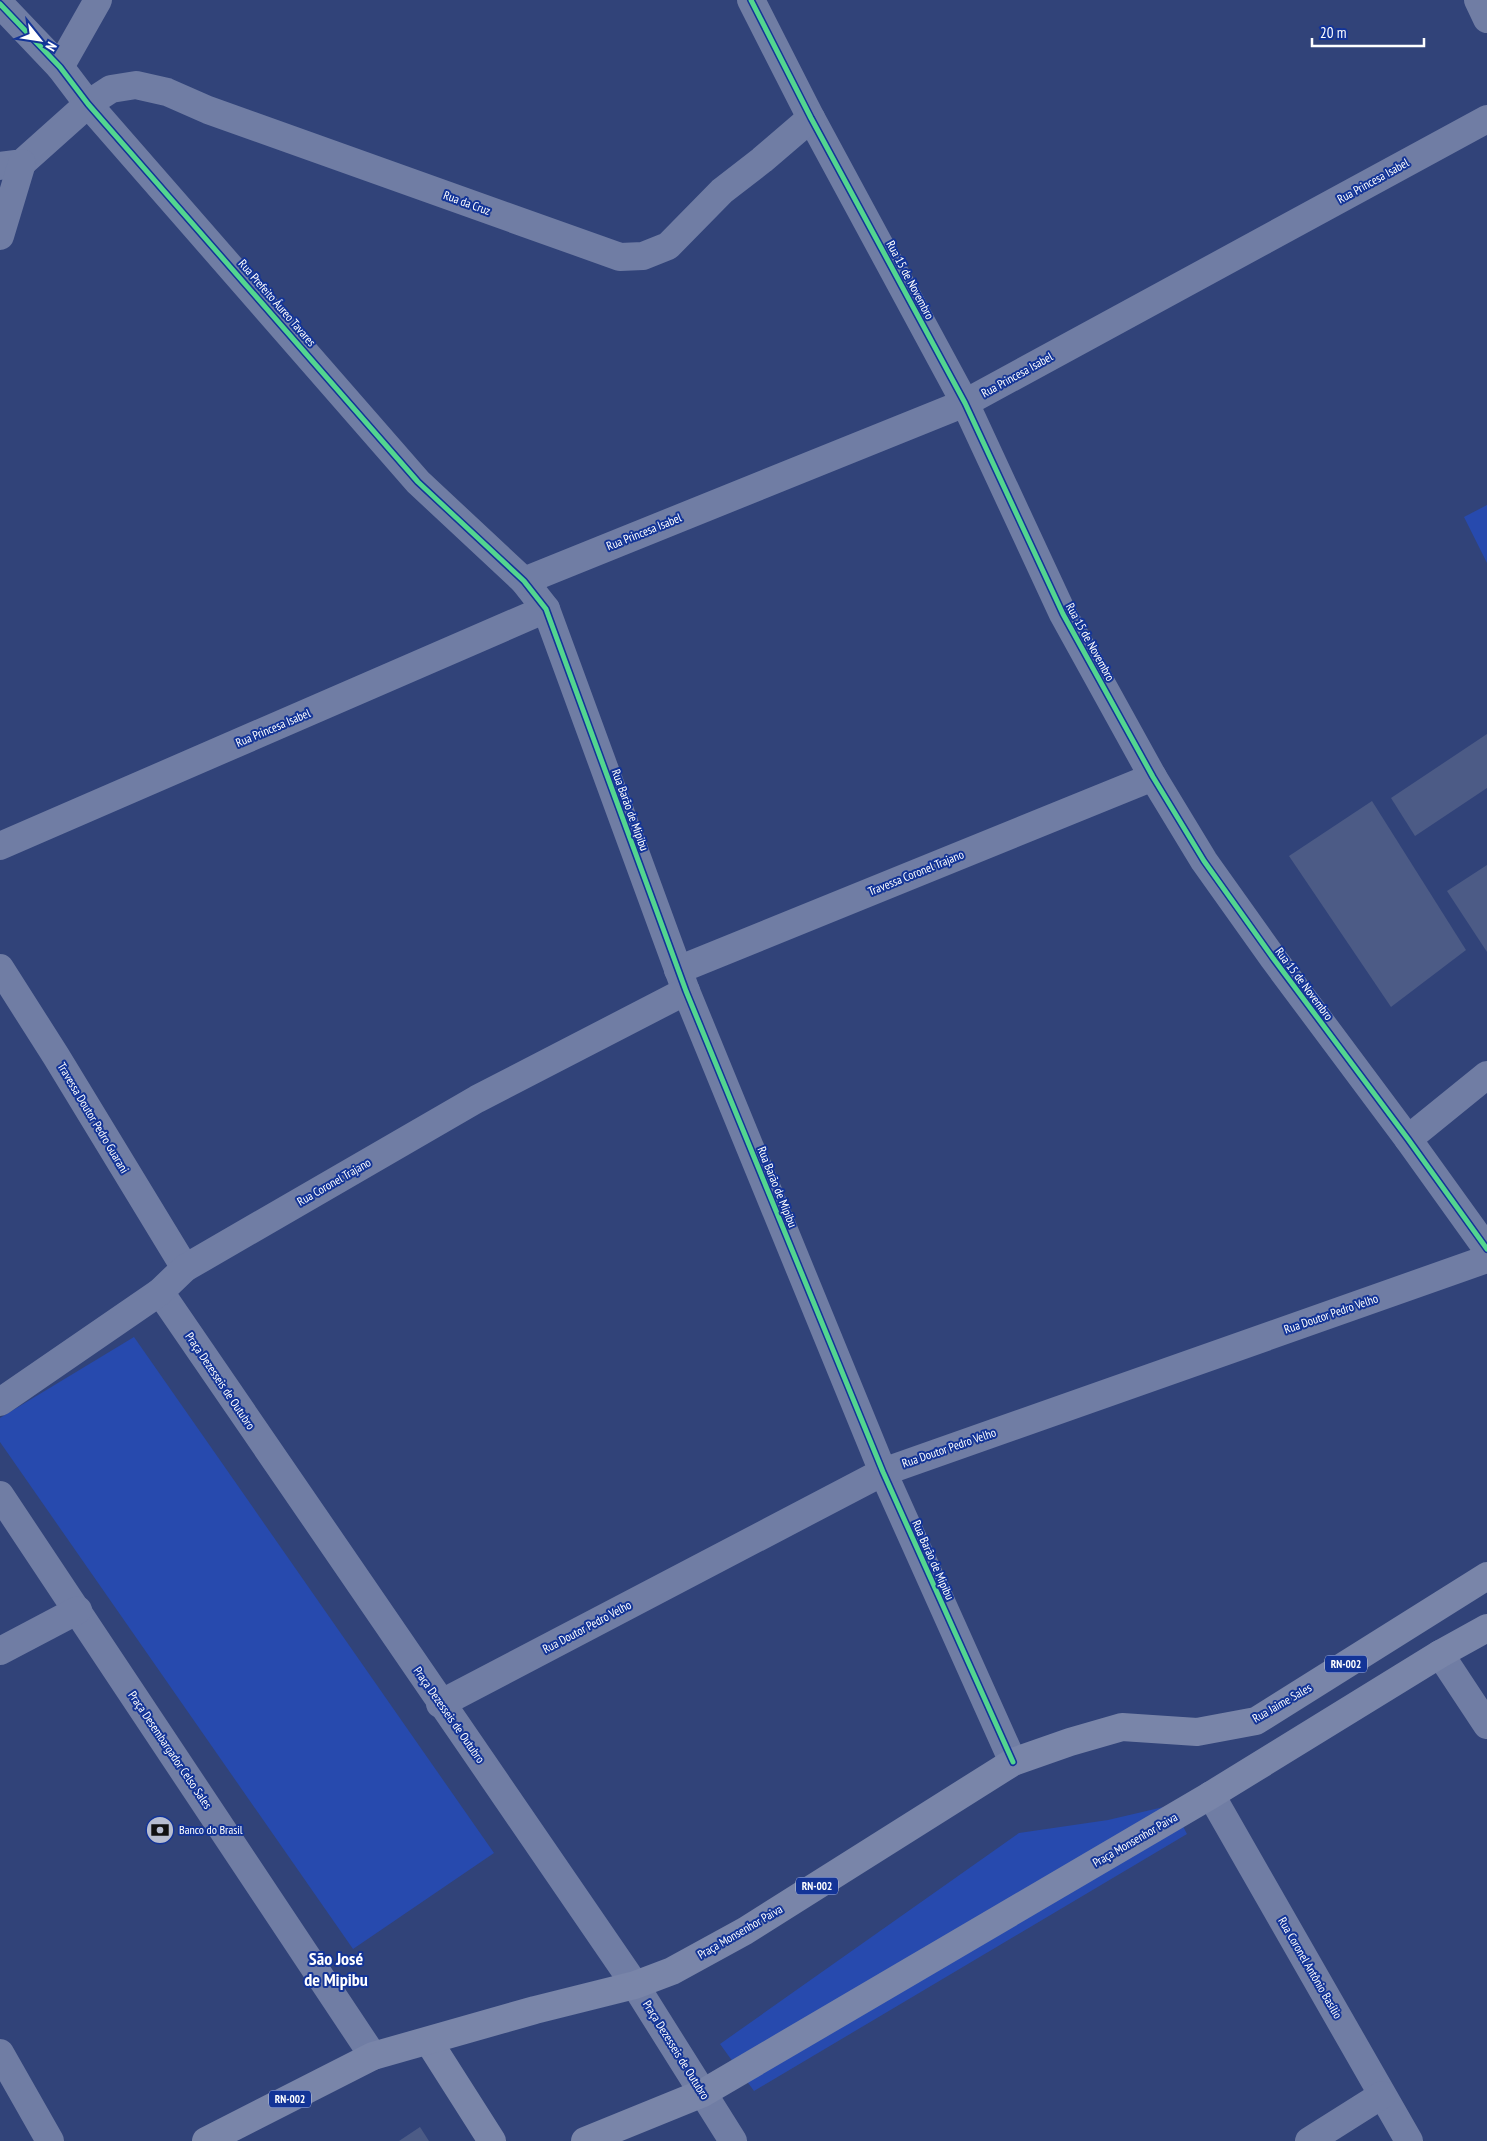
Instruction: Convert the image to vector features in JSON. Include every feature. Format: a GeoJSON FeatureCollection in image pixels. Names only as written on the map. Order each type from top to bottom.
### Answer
{"type":"FeatureCollection","features":[{"type":"Feature","properties":{"kind":"main road","name":"Rua Jaime Sales"},"geometry":{"type":"LineString","coordinates":[[1197,1732],[1256,1721],[1487,1576]]}},
{"type":"Feature","properties":{"kind":"main road"},"geometry":{"type":"LineString","coordinates":[[1211,1796],[1440,1654],[1487,1628]]}},
{"type":"Feature","properties":{"kind":"main road","name":"Praça Monsenhor Paiva"},"geometry":{"type":"LineString","coordinates":[[373,2056],[429,2042],[535,2010],[635,1985],[672,1971],[745,1931],[1013,1762],[1070,1742],[1122,1727],[1197,1732]]}},
{"type":"Feature","properties":{"kind":"main road","name":"Praça Monsenhor Paiva"},"geometry":{"type":"LineString","coordinates":[[585,2141],[703,2093],[1211,1796]]}},
{"type":"Feature","properties":{"kind":"main road"},"geometry":{"type":"LineString","coordinates":[[429,2042],[492,2141]]}},
{"type":"Feature","properties":{"kind":"main road","name":"RN-002"},"geometry":{"type":"LineString","coordinates":[[206,2141],[373,2056]]}},
{"type":"Feature","properties":{"kind":"street"},"geometry":{"type":"LineString","coordinates":[[60,67],[98,0]]}},
{"type":"Feature","properties":{"kind":"street","name":"Rua 15 de Novembro"},"geometry":{"type":"LineString","coordinates":[[751,0],[811,118],[965,403],[1062,614],[1153,777],[1204,861],[1267,950],[1408,1139],[1487,1249]]}},
{"type":"Feature","properties":{"kind":"street","name":"Rua Prefeito Áureo Tavares"},"geometry":{"type":"LineString","coordinates":[[0,4],[60,67],[88,104],[418,482],[524,581],[546,609]]}},
{"type":"Feature","properties":{"kind":"street","name":"Rua da Cruz"},"geometry":{"type":"LineString","coordinates":[[11,164],[88,104],[111,90],[136,85],[167,92],[218,113],[620,257],[643,256],[668,246],[722,191],[811,118]]}},
{"type":"Feature","properties":{"kind":"street","name":"Rua Princesa Isabel"},"geometry":{"type":"LineString","coordinates":[[524,581],[965,403],[1487,119]]}},
{"type":"Feature","properties":{"kind":"street"},"geometry":{"type":"LineString","coordinates":[[0,236],[11,164]]}},
{"type":"Feature","properties":{"kind":"street","name":"Rua Princesa Isabel"},"geometry":{"type":"LineString","coordinates":[[0,846],[546,609]]}},
{"type":"Feature","properties":{"kind":"street","name":"Rua Barão de Mipibu"},"geometry":{"type":"LineString","coordinates":[[546,609],[682,981],[883,1472],[1013,1762]]}},
{"type":"Feature","properties":{"kind":"street","name":"Travessa Coronel Trajano"},"geometry":{"type":"LineString","coordinates":[[682,981],[1153,777]]}},
{"type":"Feature","properties":{"kind":"street","name":"Travessa Doutor Pedro Guarani"},"geometry":{"type":"LineString","coordinates":[[0,968],[56,1056],[184,1268]]}},
{"type":"Feature","properties":{"kind":"street","name":"Rua Coronel Trajano"},"geometry":{"type":"LineString","coordinates":[[0,1402],[160,1292],[184,1268],[682,981]]}},
{"type":"Feature","properties":{"kind":"street"},"geometry":{"type":"LineString","coordinates":[[1408,1139],[1487,1075]]}},
{"type":"Feature","properties":{"kind":"street","name":"Rua Doutor Pedro Velho"},"geometry":{"type":"LineString","coordinates":[[440,1704],[883,1472],[1487,1259]]}},
{"type":"Feature","properties":{"kind":"street","name":"Praça Dezesseis de Outubro"},"geometry":{"type":"LineString","coordinates":[[160,1292],[440,1704],[635,1985],[733,2141]]}},
{"type":"Feature","properties":{"kind":"street","name":"Praça Desembargador Celso Sales"},"geometry":{"type":"LineString","coordinates":[[0,1495],[373,2056]]}},
{"type":"Feature","properties":{"kind":"street"},"geometry":{"type":"LineString","coordinates":[[0,1651],[78,1610]]}},
{"type":"Feature","properties":{"kind":"street"},"geometry":{"type":"LineString","coordinates":[[1440,1654],[1487,1725]]}},
{"type":"Feature","properties":{"kind":"street","name":"Rua Coronel Antônio Basílio"},"geometry":{"type":"LineString","coordinates":[[1211,1796],[1409,2141]]}},
{"type":"Feature","properties":{"kind":"street"},"geometry":{"type":"LineString","coordinates":[[0,2053],[50,2141]]}},
{"type":"Feature","properties":{"kind":"street"},"geometry":{"type":"LineString","coordinates":[[1309,2141],[1382,2095]]}},
{"type":"Feature","properties":{"kind":"shaded area"},"geometry":{"type":"Polygon","coordinates":[[[1487,505],[1487,563],[1464,517],[1487,505]]]}},
{"type":"Feature","properties":{"kind":"shaded area"},"geometry":{"type":"Polygon","coordinates":[[[134,1337],[494,1853],[353,1949],[0,1442],[0,1418],[134,1337]]]}},
{"type":"Feature","properties":{"kind":"shaded area"},"geometry":{"type":"Polygon","coordinates":[[[1172,1805],[1187,1834],[754,2091],[720,2044],[1019,1833],[1108,1820],[1172,1805]]]}},
{"type":"Feature","properties":{"kind":"building"},"geometry":{"type":"Polygon","coordinates":[[[1487,734],[1487,788],[1415,836],[1391,798],[1487,734]]]}},
{"type":"Feature","properties":{"kind":"building"},"geometry":{"type":"Polygon","coordinates":[[[1372,801],[1466,950],[1391,1007],[1289,856],[1372,801]]]}},
{"type":"Feature","properties":{"kind":"building"},"geometry":{"type":"Polygon","coordinates":[[[1487,865],[1487,952],[1447,891],[1487,865]]]}},
{"type":"Feature","properties":{"kind":"building"},"geometry":{"type":"Polygon","coordinates":[[[420,2127],[429,2141],[399,2141],[420,2127]]]}},
{"type":"Feature","properties":{"kind":"cycle path"},"geometry":{"type":"LineString","coordinates":[[751,0],[811,118],[965,403],[1063,614],[1153,777],[1204,861],[1487,1249]]}},
{"type":"Feature","properties":{"kind":"cycle path"},"geometry":{"type":"LineString","coordinates":[[0,4],[60,67],[88,104],[418,482],[524,581],[546,609],[686,991],[883,1472],[1013,1762]]}},
{"type":"Feature","properties":{"kind":"place","name":"Banco do Brasil"},"geometry":{"type":"Point","coordinates":[160,1830]}},
{"type":"Feature","properties":{"kind":"district","name":"São José de Mipibu"},"geometry":{"type":"Point","coordinates":[336,1969]}}]}
